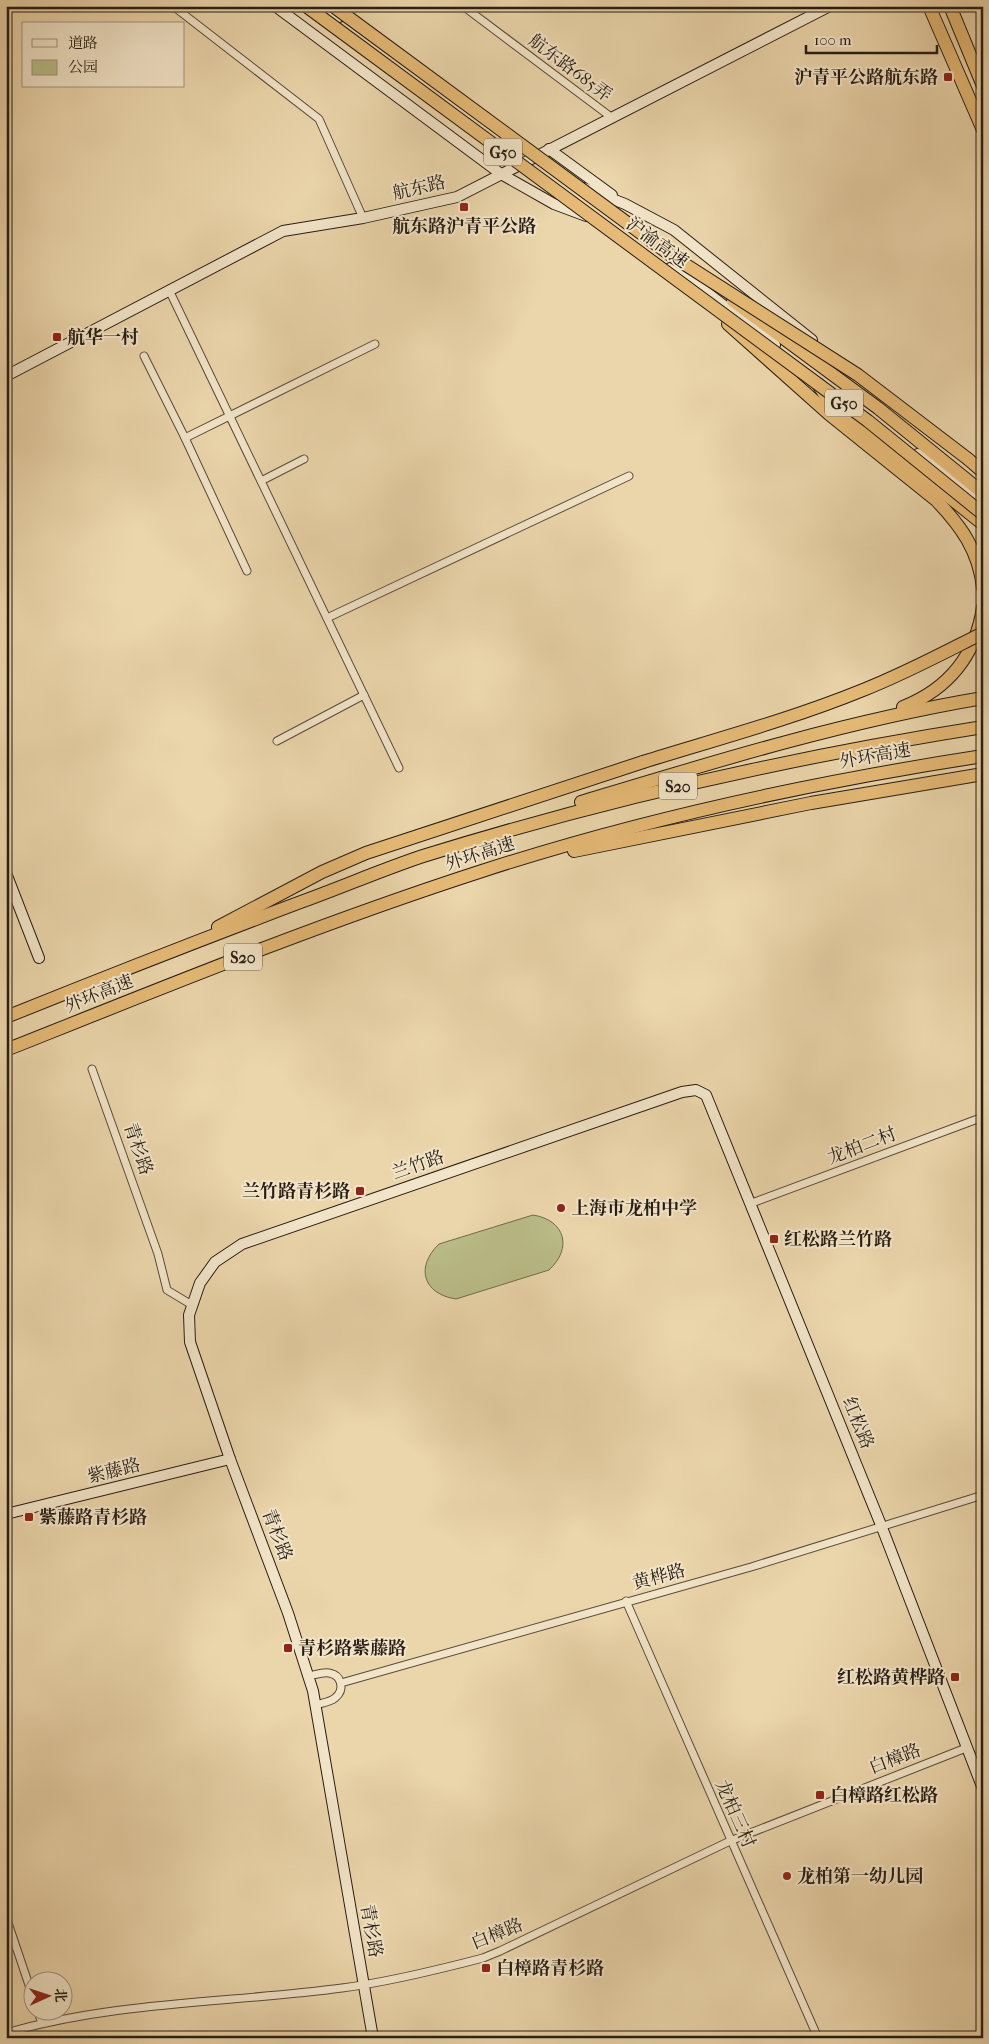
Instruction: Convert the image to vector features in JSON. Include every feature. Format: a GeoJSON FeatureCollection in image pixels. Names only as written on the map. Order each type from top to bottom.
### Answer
{"type":"FeatureCollection","features":[{"type":"Feature","properties":{"kind":"highway","name":"沪渝高速"},"geometry":{"type":"LineString","coordinates":[[306,6],[868,421],[983,514]]}},
{"type":"Feature","properties":{"kind":"highway","name":"沪渝高速"},"geometry":{"type":"LineString","coordinates":[[333,6],[878,408],[983,493]]}},
{"type":"Feature","properties":{"kind":"highway"},"geometry":{"type":"LineString","coordinates":[[930,6],[983,130]]}},
{"type":"Feature","properties":{"kind":"highway"},"geometry":{"type":"LineString","coordinates":[[950,6],[983,86]]}},
{"type":"Feature","properties":{"kind":"highway"},"geometry":{"type":"LineString","coordinates":[[672,256],[842,364],[983,470]]}},
{"type":"Feature","properties":{"kind":"highway"},"geometry":{"type":"LineString","coordinates":[[701,298],[796,386],[936,500],[966,535],[975,553],[983,588]]}},
{"type":"Feature","properties":{"kind":"highway"},"geometry":{"type":"LineString","coordinates":[[811,373],[828,400],[983,524]]}},
{"type":"Feature","properties":{"kind":"highway"},"geometry":{"type":"LineString","coordinates":[[822,733],[890,712],[922,699],[942,686],[958,670],[970,652],[980,626],[983,607]]}},
{"type":"Feature","properties":{"kind":"highway"},"geometry":{"type":"LineString","coordinates":[[178,948],[283,891],[366,853],[862,691],[917,667],[983,633]]}},
{"type":"Feature","properties":{"kind":"highway"},"geometry":{"type":"LineString","coordinates":[[420,857],[547,812],[704,765],[822,733],[925,708],[983,698]]}},
{"type":"Feature","properties":{"kind":"highway","name":"外环高速"},"geometry":{"type":"LineString","coordinates":[[6,1017],[178,948],[420,857],[549,818],[677,786],[822,755],[983,727]]}},
{"type":"Feature","properties":{"kind":"highway","name":"外环高速"},"geometry":{"type":"LineString","coordinates":[[6,1050],[315,930],[483,870],[595,837],[715,807],[827,783],[983,756]]}},
{"type":"Feature","properties":{"kind":"highway"},"geometry":{"type":"LineString","coordinates":[[483,870],[748,815],[942,779],[983,774]]}},
{"type":"Feature","properties":{"kind":"highway"},"geometry":{"type":"LineString","coordinates":[[942,779],[983,778]]}},
{"type":"Feature","properties":{"kind":"street"},"geometry":{"type":"LineString","coordinates":[[173,6],[319,119],[363,218]]}},
{"type":"Feature","properties":{"kind":"street"},"geometry":{"type":"LineString","coordinates":[[275,6],[501,174],[554,204],[601,222],[696,284],[983,504]]}},
{"type":"Feature","properties":{"kind":"street"},"geometry":{"type":"LineString","coordinates":[[323,6],[565,180],[625,204],[674,230],[983,476]]}},
{"type":"Feature","properties":{"kind":"street","name":"航东路685弄"},"geometry":{"type":"LineString","coordinates":[[463,6],[611,117]]}},
{"type":"Feature","properties":{"kind":"street","name":"航东路"},"geometry":{"type":"LineString","coordinates":[[6,376],[283,232],[363,218],[457,196],[830,6]]}},
{"type":"Feature","properties":{"kind":"street"},"geometry":{"type":"LineString","coordinates":[[549,150],[625,204]]}},
{"type":"Feature","properties":{"kind":"street"},"geometry":{"type":"LineString","coordinates":[[170,292],[399,768]]}},
{"type":"Feature","properties":{"kind":"street"},"geometry":{"type":"LineString","coordinates":[[185,438],[375,344]]}},
{"type":"Feature","properties":{"kind":"street"},"geometry":{"type":"LineString","coordinates":[[144,356],[247,570]]}},
{"type":"Feature","properties":{"kind":"street"},"geometry":{"type":"LineString","coordinates":[[261,481],[304,459]]}},
{"type":"Feature","properties":{"kind":"street"},"geometry":{"type":"LineString","coordinates":[[327,618],[629,476]]}},
{"type":"Feature","properties":{"kind":"street"},"geometry":{"type":"LineString","coordinates":[[277,741],[364,695]]}},
{"type":"Feature","properties":{"kind":"street"},"geometry":{"type":"LineString","coordinates":[[6,873],[39,958]]}},
{"type":"Feature","properties":{"kind":"street","name":"青杉路"},"geometry":{"type":"LineString","coordinates":[[92,1070],[158,1254],[167,1290],[192,1305],[188,1324],[192,1351],[283,1598],[309,1676],[316,1705],[374,2038]]}},
{"type":"Feature","properties":{"kind":"street","name":"红松路"},"geometry":{"type":"LineString","coordinates":[[682,1092],[696,1090],[709,1098],[882,1525],[983,1789]]}},
{"type":"Feature","properties":{"kind":"street","name":"兰竹路"},"geometry":{"type":"LineString","coordinates":[[192,1305],[200,1283],[210,1268],[227,1252],[242,1244],[682,1092]]}},
{"type":"Feature","properties":{"kind":"street","name":"龙柏二村"},"geometry":{"type":"LineString","coordinates":[[752,1203],[983,1117]]}},
{"type":"Feature","properties":{"kind":"street","name":"紫藤路"},"geometry":{"type":"LineString","coordinates":[[6,1514],[230,1458]]}},
{"type":"Feature","properties":{"kind":"street","name":"黄桦路"},"geometry":{"type":"LineString","coordinates":[[341,1683],[751,1567],[983,1495]]}},
{"type":"Feature","properties":{"kind":"street","name":"龙柏三村"},"geometry":{"type":"LineString","coordinates":[[626,1601],[818,2038]]}},
{"type":"Feature","properties":{"kind":"street"},"geometry":{"type":"LineString","coordinates":[[309,1676],[329,1673],[336,1676],[341,1683],[340,1691],[336,1697],[316,1705]]}},
{"type":"Feature","properties":{"kind":"street","name":"白樟路"},"geometry":{"type":"LineString","coordinates":[[6,2032],[109,2010],[364,1985],[458,1964],[500,1951],[730,1841],[966,1748]]}},
{"type":"Feature","properties":{"kind":"street"},"geometry":{"type":"LineString","coordinates":[[6,1917],[25,1972]]}},
{"type":"Feature","properties":{"kind":"green space"},"geometry":{"type":"Polygon","coordinates":[[[533,1215],[544,1218],[552,1223],[562,1236],[561,1253],[557,1262],[549,1270],[456,1299],[436,1292],[430,1285],[426,1278],[425,1270],[431,1253],[439,1244],[533,1215]]]}},
{"type":"Feature","properties":{"kind":"place","name":"沪青平公路航东路"},"geometry":{"type":"Point","coordinates":[948,77]}},
{"type":"Feature","properties":{"kind":"place","name":"航东路沪青平公路"},"geometry":{"type":"Point","coordinates":[464,207]}},
{"type":"Feature","properties":{"kind":"place","name":"航华一村"},"geometry":{"type":"Point","coordinates":[57,337]}},
{"type":"Feature","properties":{"kind":"place","name":"兰竹路青杉路"},"geometry":{"type":"Point","coordinates":[360,1191]}},
{"type":"Feature","properties":{"kind":"place","name":"上海市龙柏中学"},"geometry":{"type":"Point","coordinates":[561,1208]}},
{"type":"Feature","properties":{"kind":"place","name":"红松路兰竹路"},"geometry":{"type":"Point","coordinates":[774,1239]}},
{"type":"Feature","properties":{"kind":"place","name":"紫藤路青杉路"},"geometry":{"type":"Point","coordinates":[29,1517]}},
{"type":"Feature","properties":{"kind":"place","name":"青杉路紫藤路"},"geometry":{"type":"Point","coordinates":[288,1648]}},
{"type":"Feature","properties":{"kind":"place","name":"红松路黄桦路"},"geometry":{"type":"Point","coordinates":[955,1677]}},
{"type":"Feature","properties":{"kind":"place","name":"白樟路红松路"},"geometry":{"type":"Point","coordinates":[820,1795]}},
{"type":"Feature","properties":{"kind":"place","name":"龙柏第一幼儿园"},"geometry":{"type":"Point","coordinates":[787,1876]}},
{"type":"Feature","properties":{"kind":"place","name":"白樟路青杉路"},"geometry":{"type":"Point","coordinates":[486,1968]}}]}
